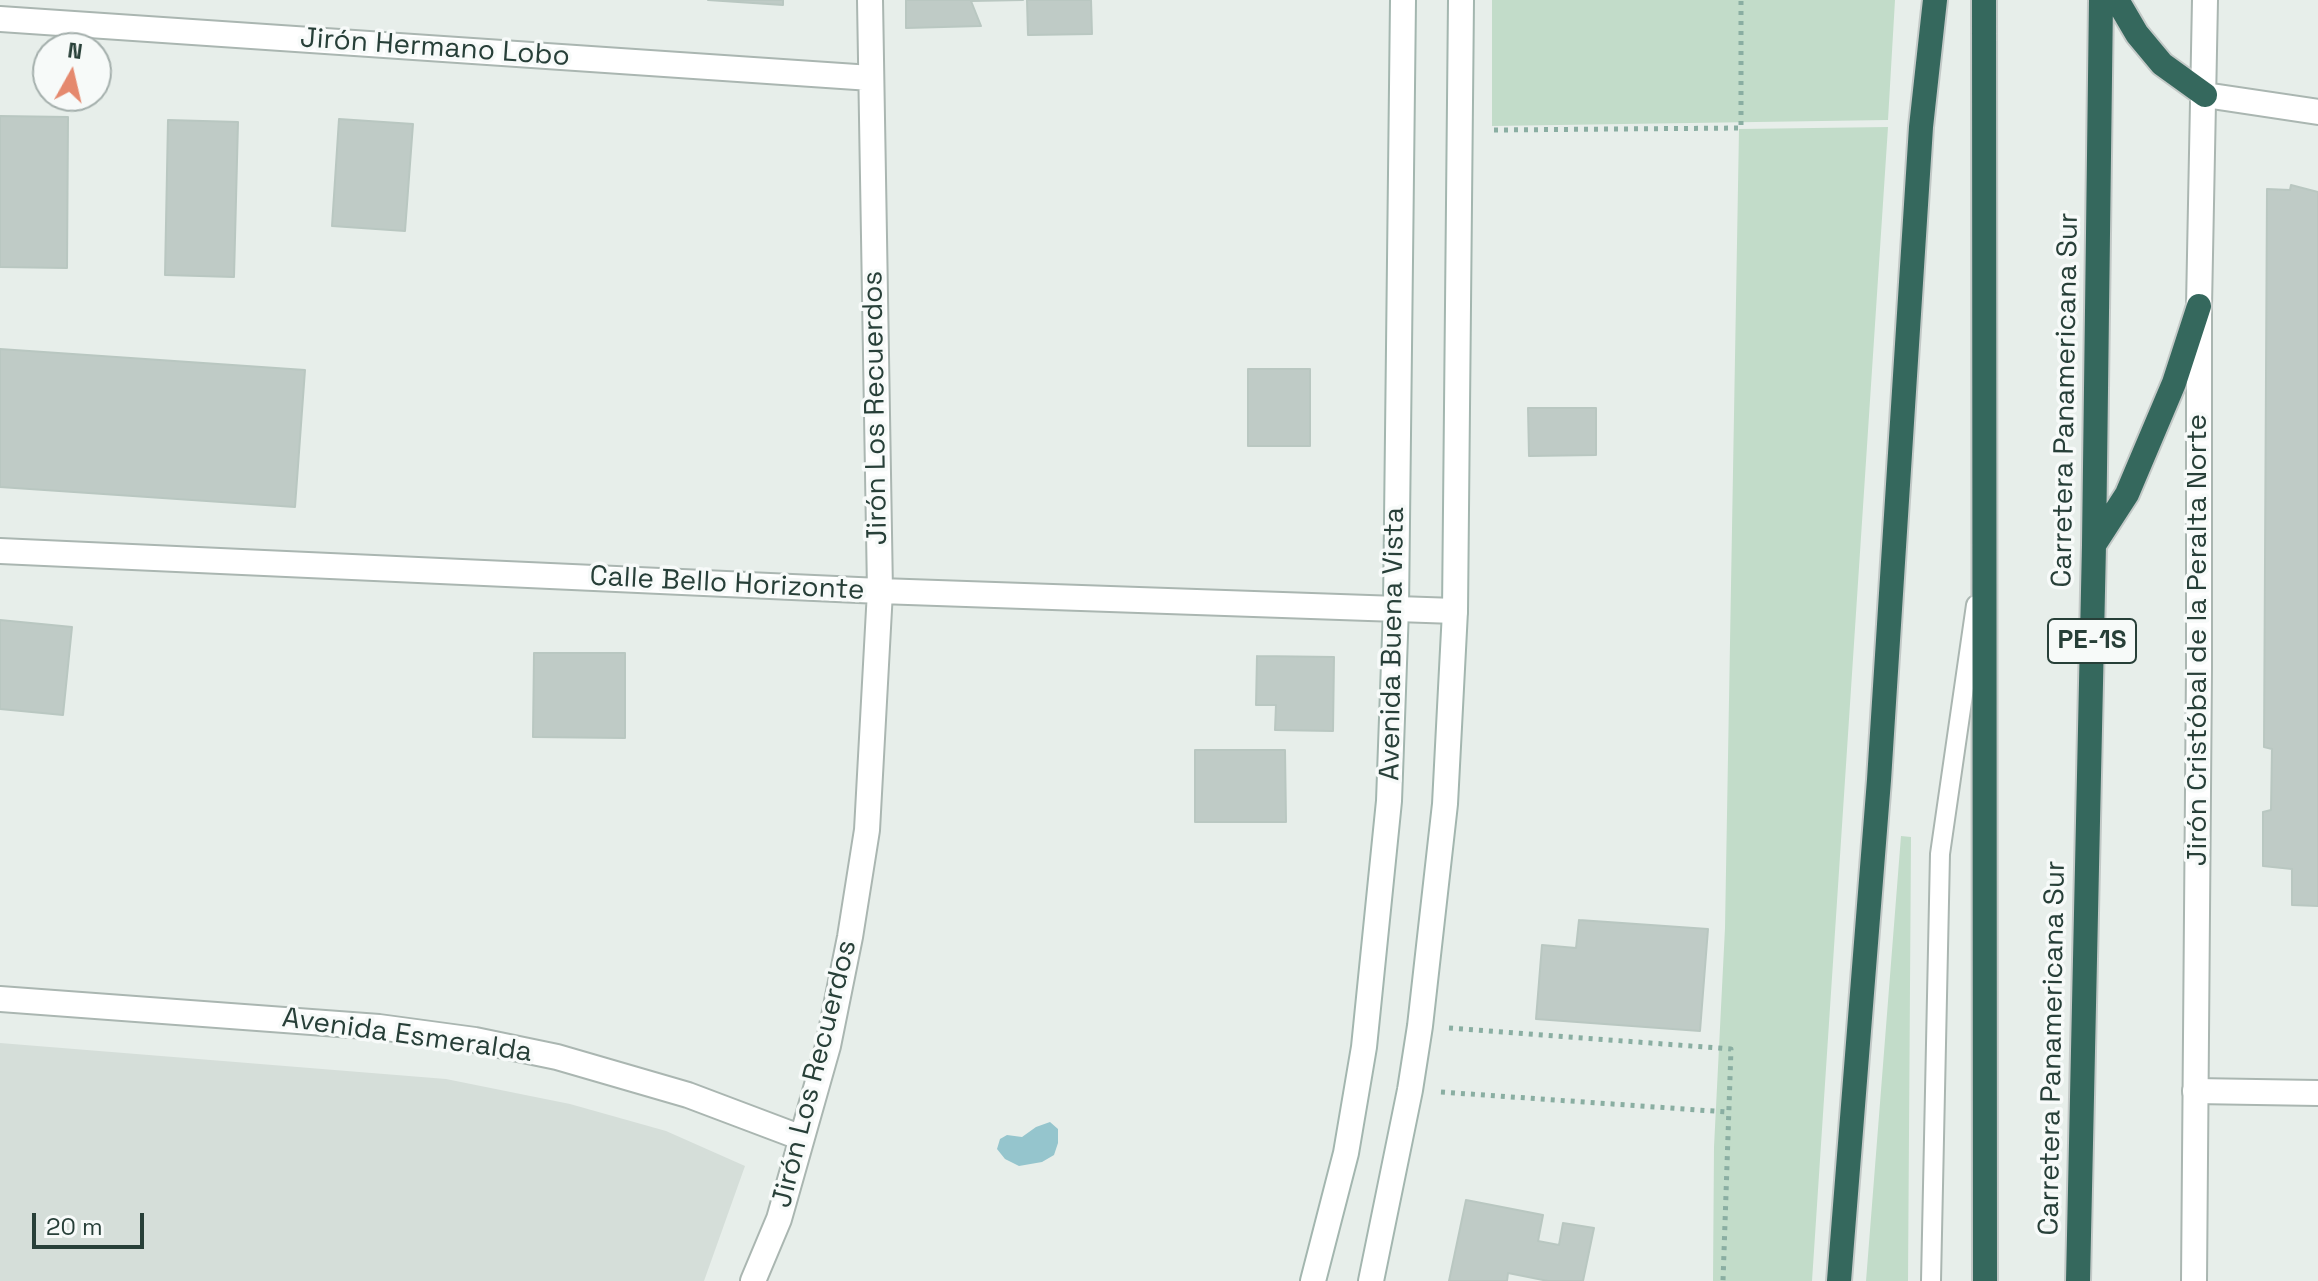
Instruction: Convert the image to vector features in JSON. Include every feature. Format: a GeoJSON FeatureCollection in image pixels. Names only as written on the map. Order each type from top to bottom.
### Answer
{"type":"FeatureCollection","features":[{"type":"Feature","properties":{"kind":"highway"},"geometry":{"type":"LineString","coordinates":[[1839,1281],[1879,780],[1921,127],[1935,0]]}},
{"type":"Feature","properties":{"kind":"highway"},"geometry":{"type":"LineString","coordinates":[[1984,0],[1985,1281]]}},
{"type":"Feature","properties":{"kind":"highway","name":"Carretera Panamericana Sur"},"geometry":{"type":"LineString","coordinates":[[2078,1281],[2094,545],[2101,0]]}},
{"type":"Feature","properties":{"kind":"highway"},"geometry":{"type":"LineString","coordinates":[[2117,0],[2137,34],[2162,64],[2205,95]]}},
{"type":"Feature","properties":{"kind":"highway"},"geometry":{"type":"LineString","coordinates":[[2094,545],[2127,494],[2174,383],[2199,306]]}},
{"type":"Feature","properties":{"kind":"highway"},"geometry":{"type":"LineString","coordinates":[[2078,1245],[2086,1281]]}},
{"type":"Feature","properties":{"kind":"street","name":"Jirón Los Recuerdos"},"geometry":{"type":"LineString","coordinates":[[753,1281],[779,1219],[828,1046],[867,830],[880,591],[870,0]]}},
{"type":"Feature","properties":{"kind":"street","name":"Avenida Buena Vista"},"geometry":{"type":"LineString","coordinates":[[1313,1281],[1346,1153],[1364,1047],[1389,801],[1396,608],[1403,0]]}},
{"type":"Feature","properties":{"kind":"street","name":"Avenida Buena Vista"},"geometry":{"type":"LineString","coordinates":[[1371,1281],[1420,1026],[1445,804],[1455,611],[1461,0]]}},
{"type":"Feature","properties":{"kind":"street","name":"Jirón Cristóbal de la Peralta Norte"},"geometry":{"type":"LineString","coordinates":[[2194,1281],[2199,306],[2205,0]]}},
{"type":"Feature","properties":{"kind":"street","name":"Jirón Hermano Lobo"},"geometry":{"type":"LineString","coordinates":[[0,19],[871,78]]}},
{"type":"Feature","properties":{"kind":"street"},"geometry":{"type":"LineString","coordinates":[[2205,95],[2318,112]]}},
{"type":"Feature","properties":{"kind":"street","name":"Calle Bello Horizonte"},"geometry":{"type":"LineString","coordinates":[[0,551],[880,591],[1455,611]]}},
{"type":"Feature","properties":{"kind":"street","name":"Avenida Esmeralda"},"geometry":{"type":"LineString","coordinates":[[0,999],[379,1027],[475,1040],[557,1057],[688,1095],[802,1138]]}},
{"type":"Feature","properties":{"kind":"street"},"geometry":{"type":"LineString","coordinates":[[2195,1091],[2318,1093]]}},
{"type":"Feature","properties":{"kind":"lane"},"geometry":{"type":"LineString","coordinates":[[1931,1281],[1940,854],[1985,539]]}},
{"type":"Feature","properties":{"kind":"path"},"geometry":{"type":"LineString","coordinates":[[1494,130],[1741,128],[1741,0]]}},
{"type":"Feature","properties":{"kind":"path"},"geometry":{"type":"LineString","coordinates":[[1420,1026],[1731,1049],[1723,1281]]}},
{"type":"Feature","properties":{"kind":"path"},"geometry":{"type":"LineString","coordinates":[[1410,1090],[1727,1112]]}},
{"type":"Feature","properties":{"kind":"shaded area"},"geometry":{"type":"Polygon","coordinates":[[[0,1043],[446,1079],[570,1104],[666,1131],[745,1166],[704,1281],[0,1281],[0,1043]]]}},
{"type":"Feature","properties":{"kind":"green space"},"geometry":{"type":"Polygon","coordinates":[[[1492,0],[1895,0],[1888,120],[1492,126],[1492,0]]]}},
{"type":"Feature","properties":{"kind":"green space"},"geometry":{"type":"Polygon","coordinates":[[[1888,127],[1812,1281],[1713,1281],[1714,1147],[1725,928],[1739,129],[1888,127]]]}},
{"type":"Feature","properties":{"kind":"green space"},"geometry":{"type":"Polygon","coordinates":[[[1901,836],[1911,837],[1908,1281],[1866,1281],[1901,836]]]}},
{"type":"Feature","properties":{"kind":"water"},"geometry":{"type":"Polygon","coordinates":[[[1050,1122],[1058,1129],[1058,1143],[1054,1155],[1042,1162],[1019,1166],[1005,1159],[997,1149],[1000,1139],[1007,1135],[1022,1137],[1050,1122]]]}},
{"type":"Feature","properties":{"kind":"building"},"geometry":{"type":"Polygon","coordinates":[[[708,0],[783,0],[783,5],[708,0]]]}},
{"type":"Feature","properties":{"kind":"building"},"geometry":{"type":"Polygon","coordinates":[[[906,0],[1023,0],[971,1],[981,26],[906,28],[906,0]]]}},
{"type":"Feature","properties":{"kind":"building"},"geometry":{"type":"Polygon","coordinates":[[[1027,0],[1091,0],[1092,34],[1028,35],[1027,0]]]}},
{"type":"Feature","properties":{"kind":"building"},"geometry":{"type":"Polygon","coordinates":[[[0,116],[68,117],[67,268],[0,267],[0,116]]]}},
{"type":"Feature","properties":{"kind":"building"},"geometry":{"type":"Polygon","coordinates":[[[339,119],[413,124],[405,231],[332,226],[339,119]]]}},
{"type":"Feature","properties":{"kind":"building"},"geometry":{"type":"Polygon","coordinates":[[[168,120],[238,122],[234,277],[165,275],[168,120]]]}},
{"type":"Feature","properties":{"kind":"building"},"geometry":{"type":"Polygon","coordinates":[[[2291,185],[2318,192],[2318,906],[2292,905],[2292,869],[2263,866],[2263,812],[2271,810],[2272,749],[2264,747],[2267,189],[2290,190],[2291,185]]]}},
{"type":"Feature","properties":{"kind":"building"},"geometry":{"type":"Polygon","coordinates":[[[0,349],[305,370],[295,507],[0,487],[0,349]]]}},
{"type":"Feature","properties":{"kind":"building"},"geometry":{"type":"Polygon","coordinates":[[[1248,369],[1310,369],[1310,446],[1248,446],[1248,369]]]}},
{"type":"Feature","properties":{"kind":"building"},"geometry":{"type":"Polygon","coordinates":[[[1528,408],[1596,408],[1596,455],[1529,456],[1528,408]]]}},
{"type":"Feature","properties":{"kind":"building"},"geometry":{"type":"Polygon","coordinates":[[[0,620],[72,627],[63,715],[0,709],[0,620]]]}},
{"type":"Feature","properties":{"kind":"building"},"geometry":{"type":"Polygon","coordinates":[[[534,653],[625,653],[625,738],[533,737],[534,653]]]}},
{"type":"Feature","properties":{"kind":"building"},"geometry":{"type":"Polygon","coordinates":[[[1257,656],[1334,657],[1333,731],[1275,730],[1276,705],[1256,705],[1257,656]]]}},
{"type":"Feature","properties":{"kind":"building"},"geometry":{"type":"Polygon","coordinates":[[[1195,750],[1285,750],[1286,822],[1195,822],[1195,750]]]}},
{"type":"Feature","properties":{"kind":"building"},"geometry":{"type":"Polygon","coordinates":[[[1579,920],[1708,929],[1700,1031],[1536,1019],[1542,945],[1576,948],[1579,920]]]}},
{"type":"Feature","properties":{"kind":"building"},"geometry":{"type":"Polygon","coordinates":[[[1466,1200],[1543,1215],[1538,1241],[1559,1245],[1563,1223],[1594,1228],[1583,1281],[1548,1281],[1508,1273],[1507,1281],[1449,1281],[1466,1200]]]}}]}
